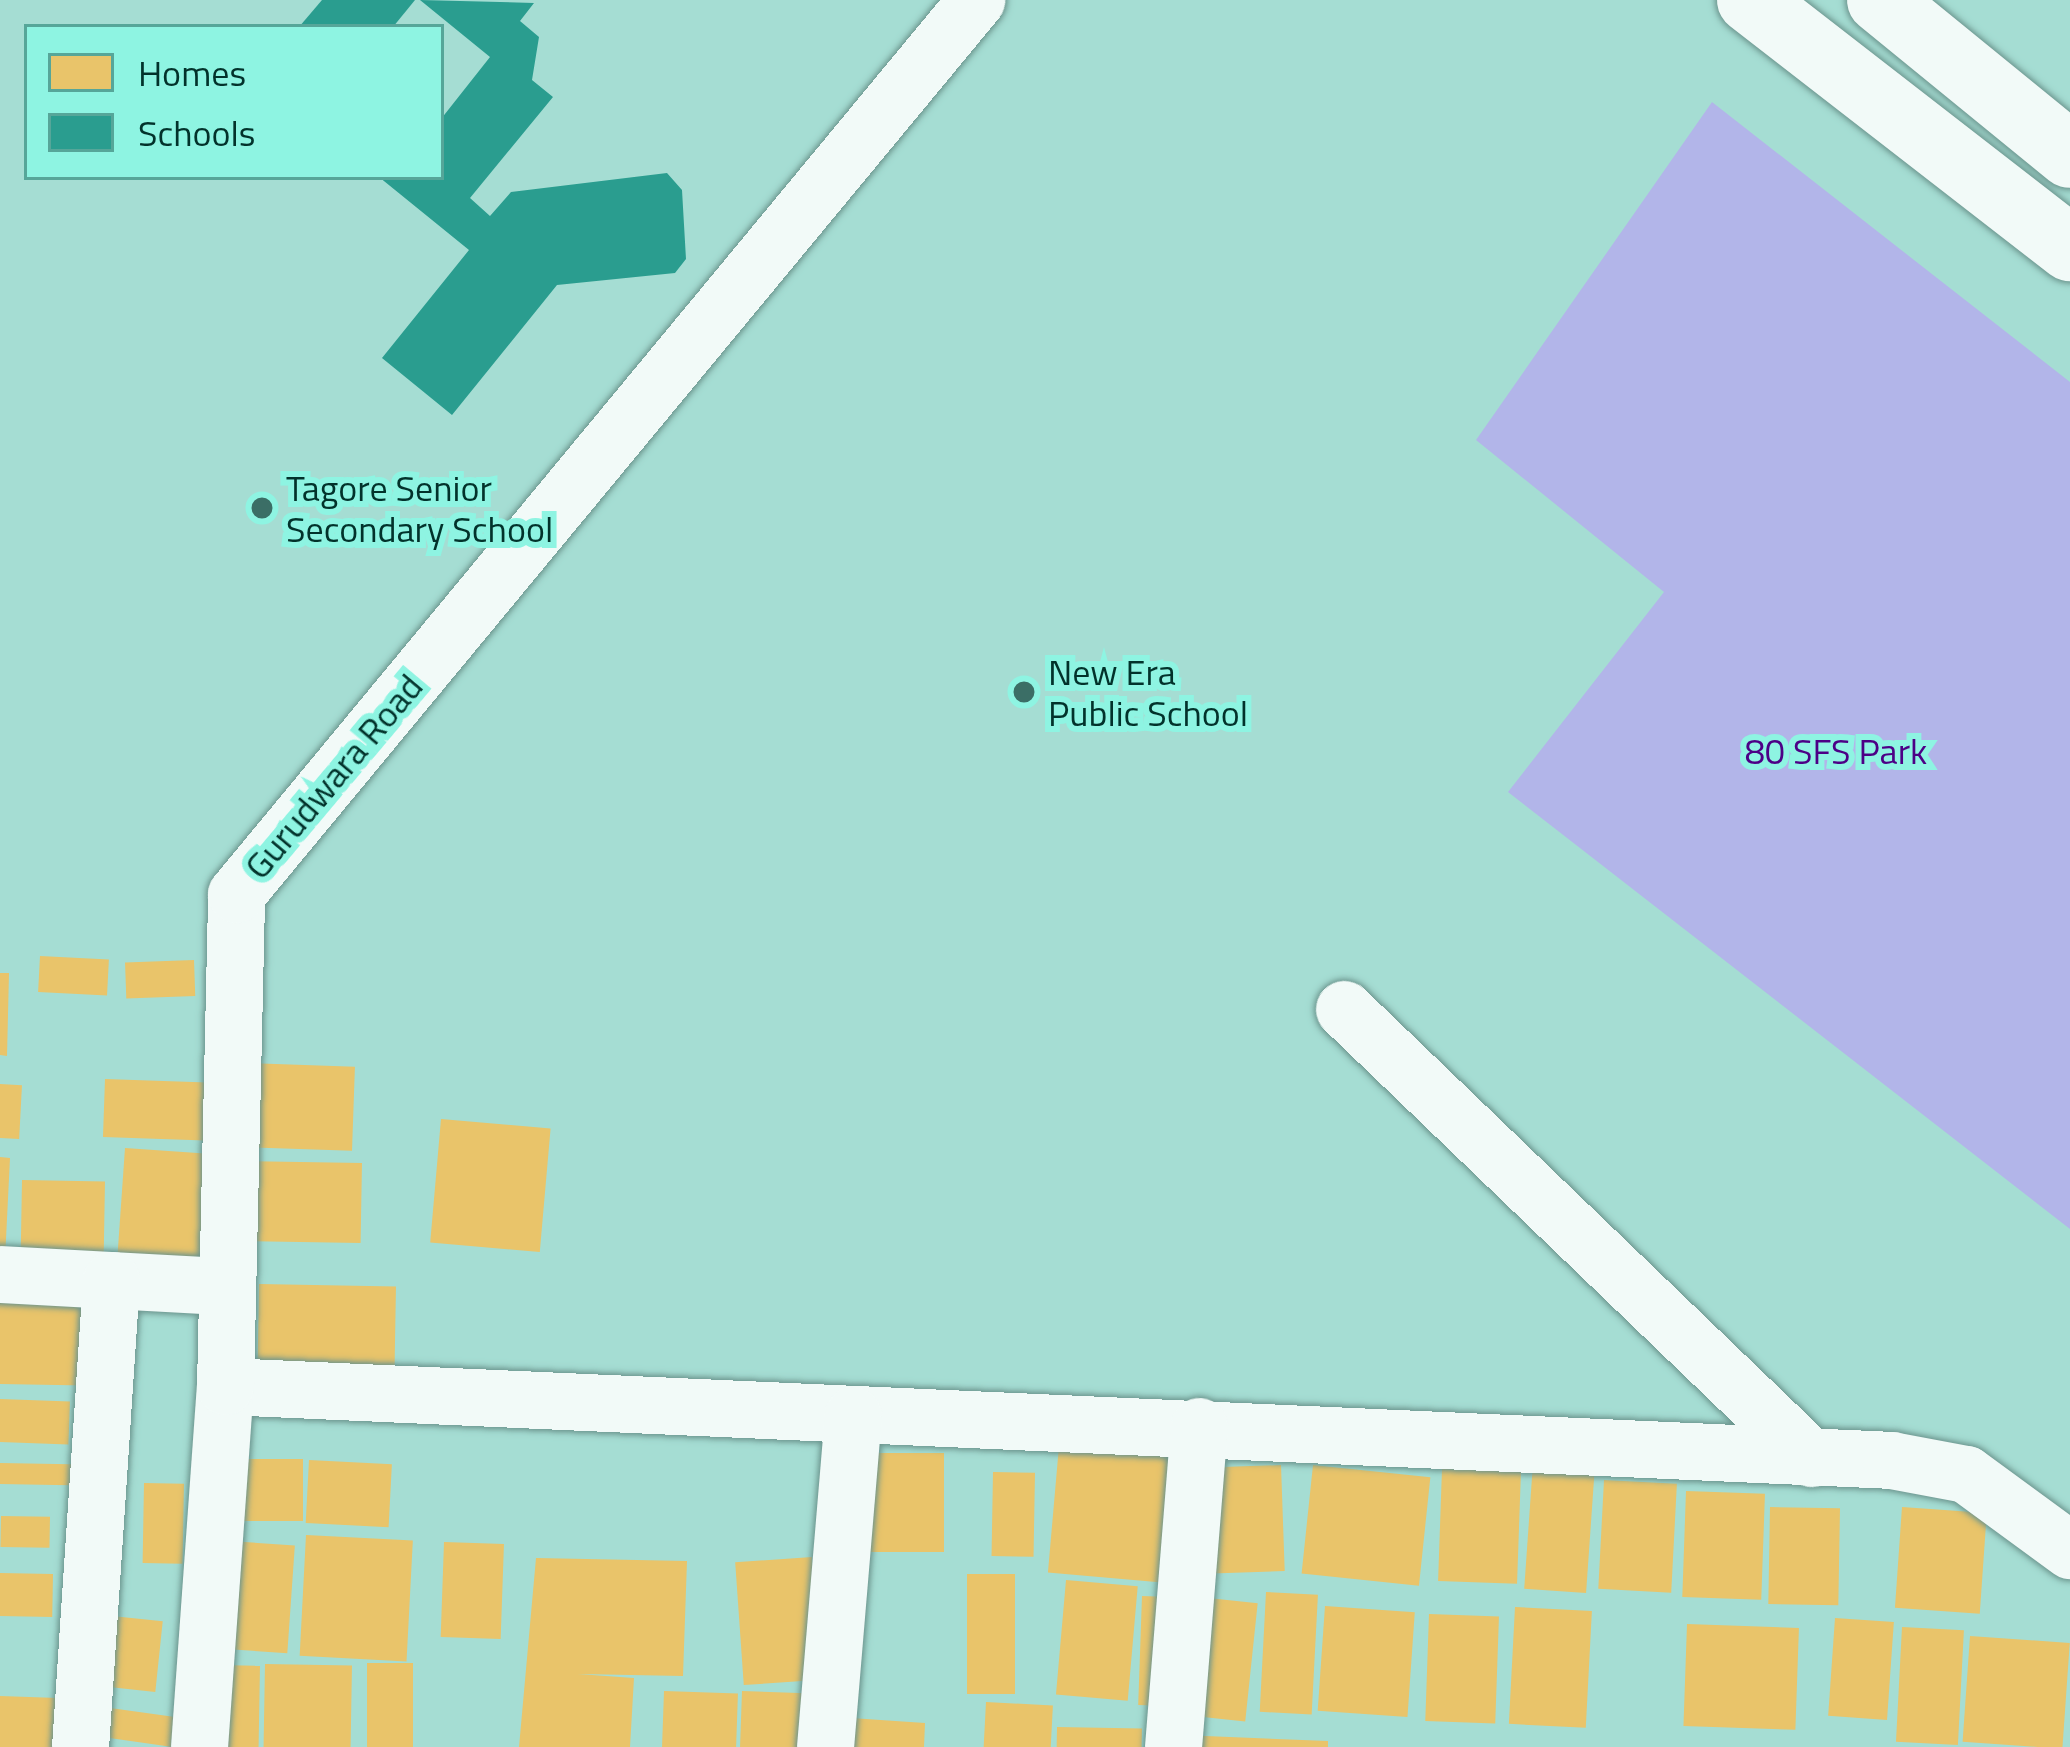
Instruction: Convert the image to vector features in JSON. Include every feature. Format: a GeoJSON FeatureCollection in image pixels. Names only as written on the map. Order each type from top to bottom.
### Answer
{"type":"FeatureCollection","features":[{"type":"Feature","properties":{"kind":"main road"},"geometry":{"type":"LineString","coordinates":[[1750,0],[2070,248]]}},
{"type":"Feature","properties":{"kind":"main road"},"geometry":{"type":"LineString","coordinates":[[1880,0],[2070,155]]}},
{"type":"Feature","properties":{"kind":"street","name":"Gurudwara Road"},"geometry":{"type":"LineString","coordinates":[[199,1747],[225,1386],[221,1286],[236,894],[976,0]]}},
{"type":"Feature","properties":{"kind":"street"},"geometry":{"type":"LineString","coordinates":[[1344,1009],[1810,1458]]}},
{"type":"Feature","properties":{"kind":"street"},"geometry":{"type":"LineString","coordinates":[[0,1274],[221,1286]]}},
{"type":"Feature","properties":{"kind":"street"},"geometry":{"type":"LineString","coordinates":[[80,1747],[111,1280]]}},
{"type":"Feature","properties":{"kind":"street"},"geometry":{"type":"LineString","coordinates":[[225,1386],[1198,1426],[1810,1458],[1959,1471],[2070,1550]]}},
{"type":"Feature","properties":{"kind":"street"},"geometry":{"type":"LineString","coordinates":[[825,1747],[853,1415]]}},
{"type":"Feature","properties":{"kind":"street"},"geometry":{"type":"LineString","coordinates":[[1173,1747],[1198,1426]]}},
{"type":"Feature","properties":{"kind":"green space","name":"80 SFS Park"},"geometry":{"type":"Polygon","coordinates":[[[1712,102],[2070,382],[2070,1229],[1508,792],[1664,592],[1476,440],[1712,102]]]}},
{"type":"Feature","properties":{"kind":"building: Homes"},"geometry":{"type":"Polygon","coordinates":[[[40,956],[109,960],[107,996],[38,992],[40,956]]]}},
{"type":"Feature","properties":{"kind":"building: Homes"},"geometry":{"type":"Polygon","coordinates":[[[194,960],[195,996],[126,998],[125,962],[194,960]]]}},
{"type":"Feature","properties":{"kind":"building: Homes"},"geometry":{"type":"Polygon","coordinates":[[[0,973],[9,973],[7,1056],[0,1055],[0,973]]]}},
{"type":"Feature","properties":{"kind":"building: Homes"},"geometry":{"type":"Polygon","coordinates":[[[244,1063],[355,1067],[352,1151],[241,1147],[244,1063]]]}},
{"type":"Feature","properties":{"kind":"building: Homes"},"geometry":{"type":"Polygon","coordinates":[[[105,1079],[222,1083],[220,1141],[103,1137],[105,1079]]]}},
{"type":"Feature","properties":{"kind":"building: Homes"},"geometry":{"type":"Polygon","coordinates":[[[0,1084],[22,1085],[19,1139],[0,1138],[0,1084]]]}},
{"type":"Feature","properties":{"kind":"building: Homes"},"geometry":{"type":"Polygon","coordinates":[[[441,1119],[551,1129],[540,1252],[430,1243],[441,1119]]]}},
{"type":"Feature","properties":{"kind":"building: Homes"},"geometry":{"type":"Polygon","coordinates":[[[125,1148],[223,1155],[215,1262],[118,1255],[125,1148]]]}},
{"type":"Feature","properties":{"kind":"building: Homes"},"geometry":{"type":"Polygon","coordinates":[[[0,1157],[10,1158],[5,1259],[0,1259],[0,1157]]]}},
{"type":"Feature","properties":{"kind":"building: Homes"},"geometry":{"type":"Polygon","coordinates":[[[241,1161],[362,1163],[361,1243],[240,1241],[241,1161]]]}},
{"type":"Feature","properties":{"kind":"building: Homes"},"geometry":{"type":"Polygon","coordinates":[[[22,1180],[105,1181],[104,1258],[21,1257],[22,1180]]]}},
{"type":"Feature","properties":{"kind":"building: Homes"},"geometry":{"type":"Polygon","coordinates":[[[259,1284],[396,1286],[394,1374],[257,1372],[259,1284]]]}},
{"type":"Feature","properties":{"kind":"building: Homes"},"geometry":{"type":"Polygon","coordinates":[[[0,1301],[87,1303],[86,1386],[0,1384],[0,1301]]]}},
{"type":"Feature","properties":{"kind":"building: Homes"},"geometry":{"type":"Polygon","coordinates":[[[0,1399],[70,1401],[68,1444],[0,1442],[0,1399]]]}},
{"type":"Feature","properties":{"kind":"building: Homes"},"geometry":{"type":"Polygon","coordinates":[[[1059,1446],[1179,1456],[1167,1583],[1048,1573],[1059,1446]]]}},
{"type":"Feature","properties":{"kind":"building: Homes"},"geometry":{"type":"Polygon","coordinates":[[[854,1453],[944,1453],[944,1552],[854,1552],[854,1453]]]}},
{"type":"Feature","properties":{"kind":"building: Homes"},"geometry":{"type":"Polygon","coordinates":[[[223,1459],[303,1459],[303,1521],[223,1521],[223,1459]]]}},
{"type":"Feature","properties":{"kind":"building: Homes"},"geometry":{"type":"Polygon","coordinates":[[[309,1460],[392,1464],[389,1527],[306,1523],[309,1460]]]}},
{"type":"Feature","properties":{"kind":"building: Homes"},"geometry":{"type":"Polygon","coordinates":[[[0,1463],[84,1464],[84,1485],[0,1484],[0,1463]]]}},
{"type":"Feature","properties":{"kind":"building: Homes"},"geometry":{"type":"Polygon","coordinates":[[[1533,1463],[1595,1467],[1586,1593],[1524,1589],[1533,1463]]]}},
{"type":"Feature","properties":{"kind":"building: Homes"},"geometry":{"type":"Polygon","coordinates":[[[1281,1465],[1285,1571],[1205,1574],[1201,1468],[1281,1465]]]}},
{"type":"Feature","properties":{"kind":"building: Homes"},"geometry":{"type":"Polygon","coordinates":[[[1313,1465],[1430,1477],[1419,1586],[1302,1573],[1313,1465]]]}},
{"type":"Feature","properties":{"kind":"building: Homes"},"geometry":{"type":"Polygon","coordinates":[[[1442,1469],[1521,1472],[1517,1584],[1438,1581],[1442,1469]]]}},
{"type":"Feature","properties":{"kind":"building: Homes"},"geometry":{"type":"Polygon","coordinates":[[[993,1472],[1035,1473],[1034,1557],[992,1556],[993,1472]]]}},
{"type":"Feature","properties":{"kind":"building: Homes"},"geometry":{"type":"Polygon","coordinates":[[[1604,1480],[1677,1484],[1671,1593],[1598,1589],[1604,1480]]]}},
{"type":"Feature","properties":{"kind":"building: Homes"},"geometry":{"type":"Polygon","coordinates":[[[144,1483],[184,1484],[183,1564],[143,1563],[144,1483]]]}},
{"type":"Feature","properties":{"kind":"building: Homes"},"geometry":{"type":"Polygon","coordinates":[[[1686,1491],[1765,1494],[1761,1600],[1682,1597],[1686,1491]]]}},
{"type":"Feature","properties":{"kind":"building: Homes"},"geometry":{"type":"Polygon","coordinates":[[[1770,1507],[1840,1508],[1838,1605],[1768,1604],[1770,1507]]]}},
{"type":"Feature","properties":{"kind":"building: Homes"},"geometry":{"type":"Polygon","coordinates":[[[1902,1507],[1987,1513],[1980,1614],[1895,1608],[1902,1507]]]}},
{"type":"Feature","properties":{"kind":"building: Homes"},"geometry":{"type":"Polygon","coordinates":[[[1,1516],[50,1517],[49,1548],[0,1547],[1,1516]]]}},
{"type":"Feature","properties":{"kind":"building: Homes"},"geometry":{"type":"Polygon","coordinates":[[[306,1535],[413,1541],[407,1661],[300,1656],[306,1535]]]}},
{"type":"Feature","properties":{"kind":"building: Homes"},"geometry":{"type":"Polygon","coordinates":[[[230,1541],[295,1546],[287,1653],[222,1649],[230,1541]]]}},
{"type":"Feature","properties":{"kind":"building: Homes"},"geometry":{"type":"Polygon","coordinates":[[[444,1542],[504,1544],[501,1639],[441,1637],[444,1542]]]}},
{"type":"Feature","properties":{"kind":"building: Homes"},"geometry":{"type":"Polygon","coordinates":[[[812,1557],[821,1680],[744,1685],[735,1562],[812,1557]]]}},
{"type":"Feature","properties":{"kind":"building: Homes"},"geometry":{"type":"Polygon","coordinates":[[[536,1558],[687,1561],[683,1676],[578,1674],[634,1678],[630,1747],[519,1747],[536,1558]]]}},
{"type":"Feature","properties":{"kind":"building: Homes"},"geometry":{"type":"Polygon","coordinates":[[[0,1573],[53,1574],[52,1617],[0,1616],[0,1573]]]}},
{"type":"Feature","properties":{"kind":"building: Homes"},"geometry":{"type":"Polygon","coordinates":[[[967,1574],[1015,1574],[1015,1694],[967,1694],[967,1574]]]}},
{"type":"Feature","properties":{"kind":"building: Homes"},"geometry":{"type":"Polygon","coordinates":[[[1066,1580],[1138,1586],[1128,1701],[1056,1695],[1066,1580]]]}},
{"type":"Feature","properties":{"kind":"building: Homes"},"geometry":{"type":"Polygon","coordinates":[[[1266,1592],[1318,1595],[1312,1715],[1260,1712],[1266,1592]]]}},
{"type":"Feature","properties":{"kind":"building: Homes"},"geometry":{"type":"Polygon","coordinates":[[[1142,1596],[1169,1597],[1165,1706],[1138,1705],[1142,1596]]]}},
{"type":"Feature","properties":{"kind":"building: Homes"},"geometry":{"type":"Polygon","coordinates":[[[1199,1597],[1258,1603],[1245,1722],[1187,1715],[1199,1597]]]}},
{"type":"Feature","properties":{"kind":"building: Homes"},"geometry":{"type":"Polygon","coordinates":[[[1325,1606],[1415,1612],[1407,1717],[1318,1711],[1325,1606]]]}},
{"type":"Feature","properties":{"kind":"building: Homes"},"geometry":{"type":"Polygon","coordinates":[[[1515,1607],[1592,1611],[1586,1728],[1509,1724],[1515,1607]]]}},
{"type":"Feature","properties":{"kind":"building: Homes"},"geometry":{"type":"Polygon","coordinates":[[[1429,1614],[1499,1616],[1495,1723],[1425,1721],[1429,1614]]]}},
{"type":"Feature","properties":{"kind":"building: Homes"},"geometry":{"type":"Polygon","coordinates":[[[112,1616],[163,1621],[155,1692],[105,1687],[112,1616]]]}},
{"type":"Feature","properties":{"kind":"building: Homes"},"geometry":{"type":"Polygon","coordinates":[[[1835,1618],[1894,1622],[1887,1720],[1828,1716],[1835,1618]]]}},
{"type":"Feature","properties":{"kind":"building: Homes"},"geometry":{"type":"Polygon","coordinates":[[[1687,1624],[1799,1628],[1795,1730],[1683,1726],[1687,1624]]]}},
{"type":"Feature","properties":{"kind":"building: Homes"},"geometry":{"type":"Polygon","coordinates":[[[1902,1627],[1964,1630],[1958,1745],[1896,1742],[1902,1627]]]}},
{"type":"Feature","properties":{"kind":"building: Homes"},"geometry":{"type":"Polygon","coordinates":[[[1970,1636],[2070,1643],[2062,1747],[1963,1742],[1970,1636]]]}},
{"type":"Feature","properties":{"kind":"building: Homes"},"geometry":{"type":"Polygon","coordinates":[[[367,1663],[413,1663],[413,1747],[367,1747],[367,1663]]]}},
{"type":"Feature","properties":{"kind":"building: Homes"},"geometry":{"type":"Polygon","coordinates":[[[265,1664],[352,1666],[351,1747],[264,1747],[265,1664]]]}},
{"type":"Feature","properties":{"kind":"building: Homes"},"geometry":{"type":"Polygon","coordinates":[[[218,1665],[260,1666],[259,1747],[217,1747],[218,1665]]]}},
{"type":"Feature","properties":{"kind":"building: Homes"},"geometry":{"type":"Polygon","coordinates":[[[664,1691],[738,1694],[736,1747],[662,1747],[664,1691]]]}},
{"type":"Feature","properties":{"kind":"building: Homes"},"geometry":{"type":"Polygon","coordinates":[[[742,1691],[821,1694],[819,1747],[740,1747],[742,1691]]]}},
{"type":"Feature","properties":{"kind":"building: Homes"},"geometry":{"type":"Polygon","coordinates":[[[0,1696],[65,1698],[63,1747],[0,1747],[0,1696]]]}},
{"type":"Feature","properties":{"kind":"building: Homes"},"geometry":{"type":"Polygon","coordinates":[[[986,1702],[1053,1706],[1051,1747],[984,1747],[986,1702]]]}},
{"type":"Feature","properties":{"kind":"building: Homes"},"geometry":{"type":"Polygon","coordinates":[[[107,1707],[175,1717],[171,1747],[102,1737],[107,1707]]]}},
{"type":"Feature","properties":{"kind":"building: Homes"},"geometry":{"type":"Polygon","coordinates":[[[851,1718],[925,1723],[924,1747],[849,1747],[851,1718]]]}},
{"type":"Feature","properties":{"kind":"building: Homes"},"geometry":{"type":"Polygon","coordinates":[[[1057,1727],[1142,1728],[1142,1747],[1057,1747],[1057,1727]]]}},
{"type":"Feature","properties":{"kind":"building: Homes"},"geometry":{"type":"Polygon","coordinates":[[[1181,1735],[1328,1741],[1328,1747],[1180,1747],[1181,1735]]]}},
{"type":"Feature","properties":{"kind":"building: Schools"},"geometry":{"type":"Polygon","coordinates":[[[322,0],[415,0],[395,24],[302,24],[322,0]]]}},
{"type":"Feature","properties":{"kind":"building: Schools"},"geometry":{"type":"Polygon","coordinates":[[[420,0],[534,3],[520,21],[539,37],[532,80],[553,97],[470,198],[490,216],[511,192],[667,173],[682,190],[686,259],[675,273],[557,285],[452,415],[382,358],[469,250],[383,180],[444,180],[444,115],[490,57],[420,0]]]}},
{"type":"Feature","properties":{"kind":"place","name":"Tagore Senior Secondary School"},"geometry":{"type":"Point","coordinates":[262,508]}},
{"type":"Feature","properties":{"kind":"place","name":"New Era Public School"},"geometry":{"type":"Point","coordinates":[1024,692]}}]}
